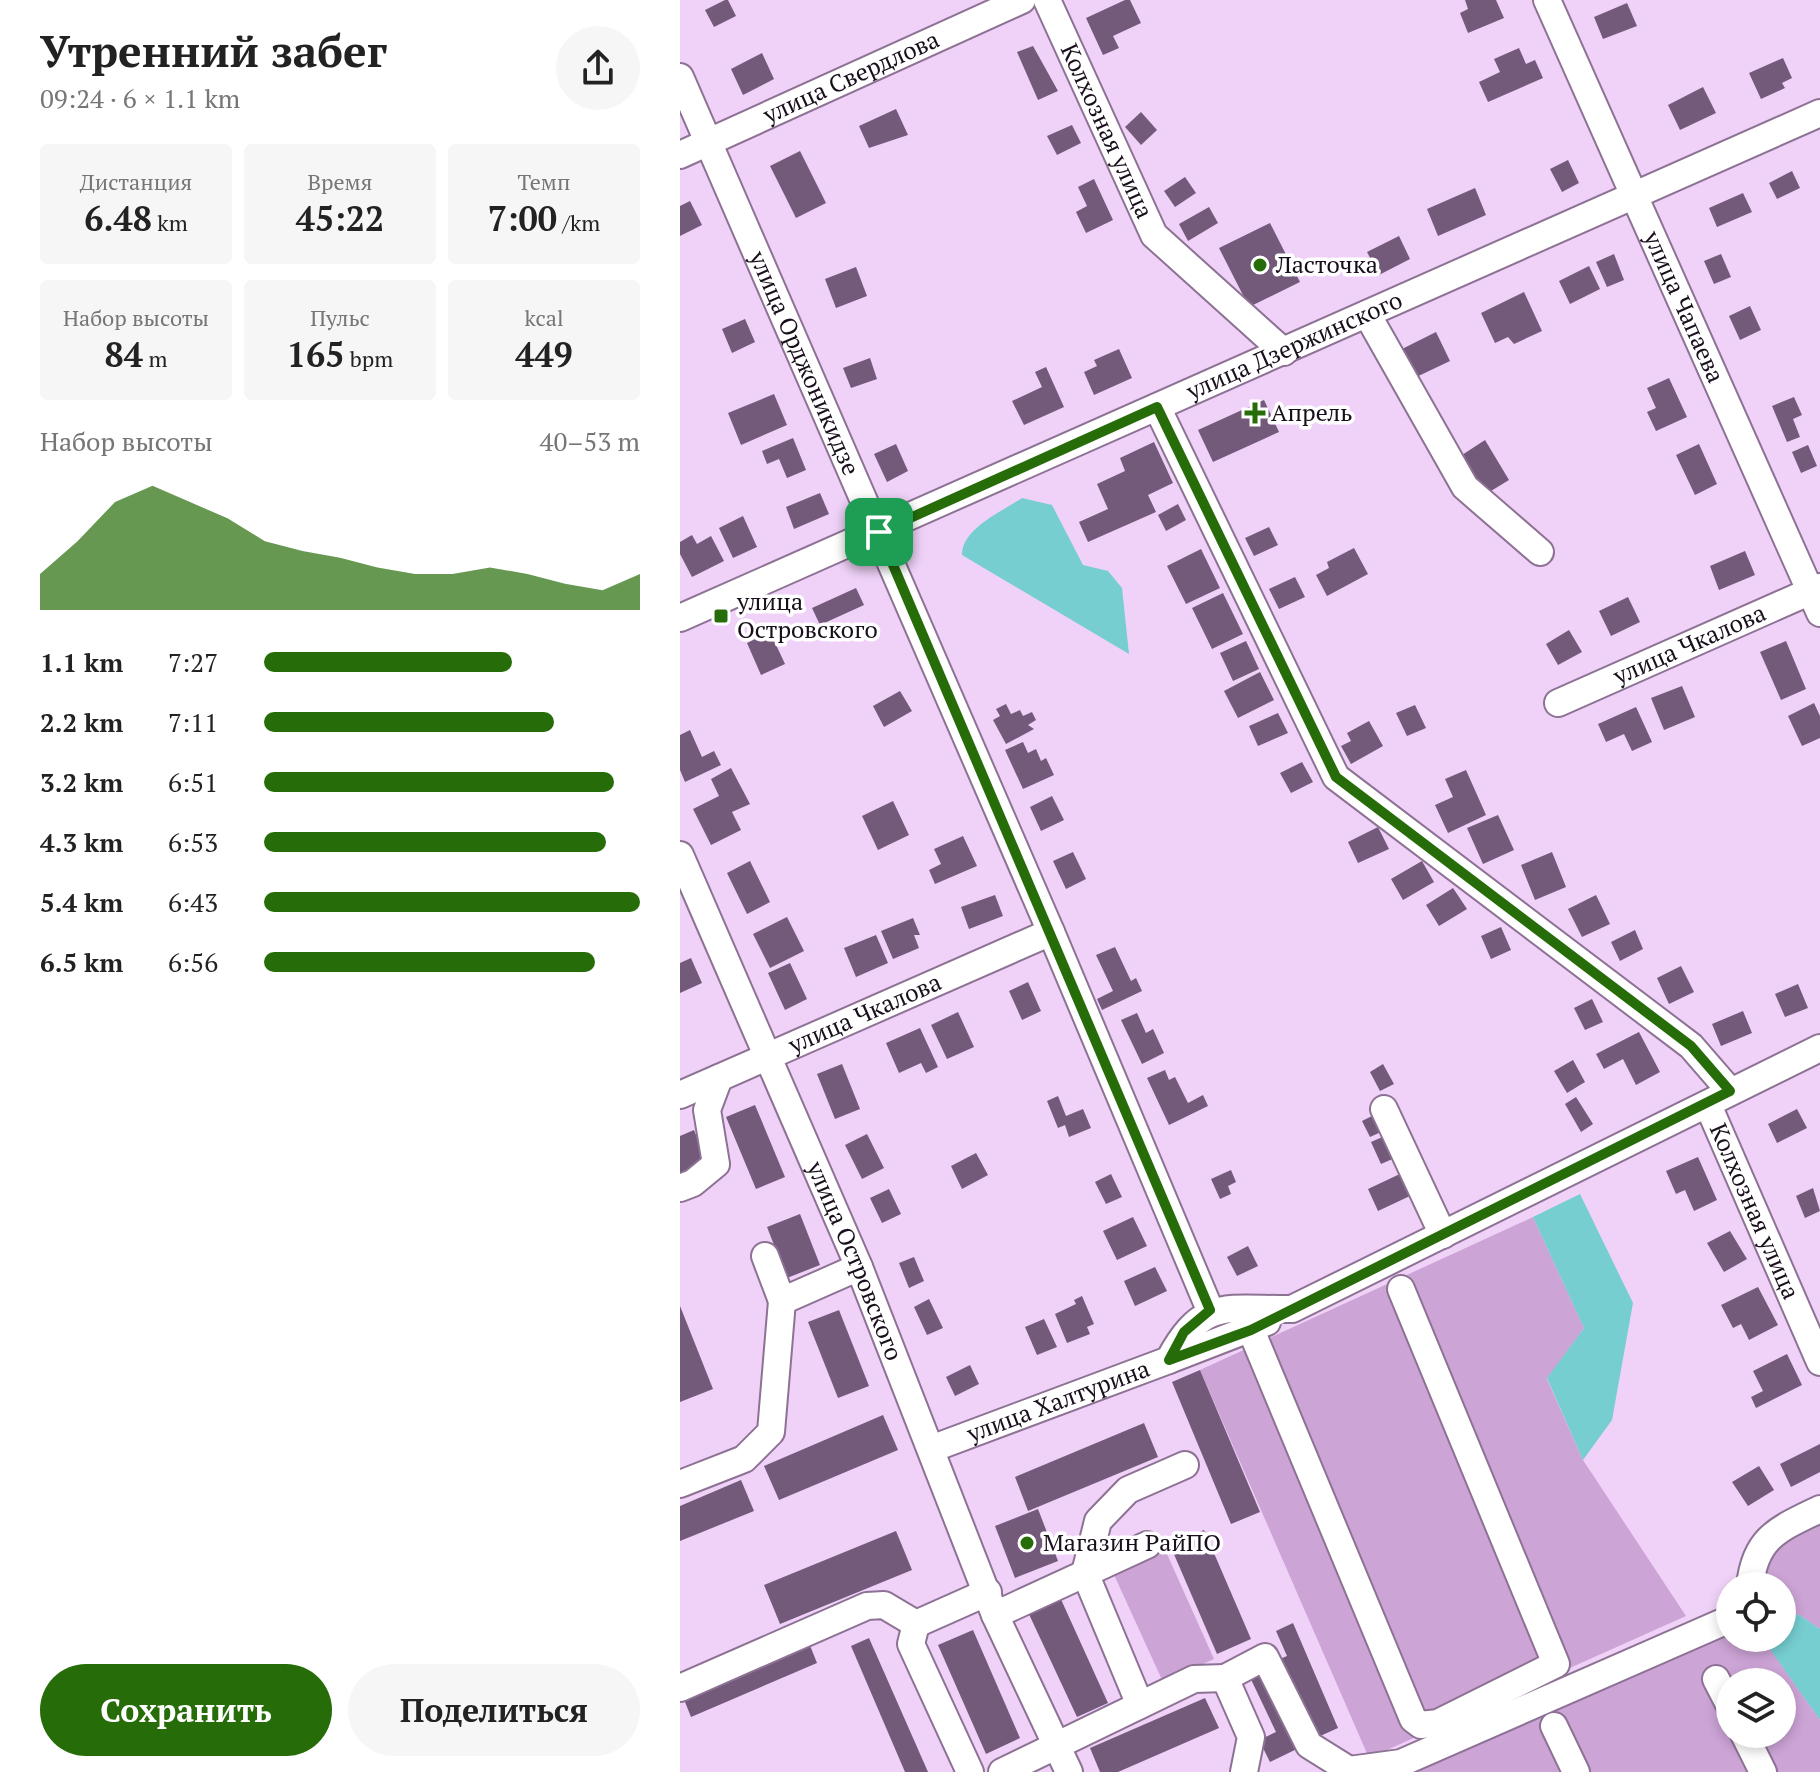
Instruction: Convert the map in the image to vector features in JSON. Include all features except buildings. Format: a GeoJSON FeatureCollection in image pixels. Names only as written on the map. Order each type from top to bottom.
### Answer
{"type":"FeatureCollection","features":[{"type":"Feature","properties":{"kind":"street","name":"улица Свердлова"},"geometry":{"type":"LineString","coordinates":[[680,155],[1022,0]]}},
{"type":"Feature","properties":{"kind":"street","name":"Колхозная улица"},"geometry":{"type":"LineString","coordinates":[[1047,0],[1154,235],[1284,352]]}},
{"type":"Feature","properties":{"kind":"street","name":"улица Чапаева"},"geometry":{"type":"LineString","coordinates":[[1547,0],[1817,597]]}},
{"type":"Feature","properties":{"kind":"street","name":"улица Орджоникидзе"},"geometry":{"type":"LineString","coordinates":[[680,77],[1051,932],[1210,1310]]}},
{"type":"Feature","properties":{"kind":"street","name":"улица Дзержинского"},"geometry":{"type":"LineString","coordinates":[[680,618],[1820,113]]}},
{"type":"Feature","properties":{"kind":"street"},"geometry":{"type":"LineString","coordinates":[[1367,314],[1465,487],[1540,552]]}},
{"type":"Feature","properties":{"kind":"street","name":"Колхозная улица"},"geometry":{"type":"LineString","coordinates":[[1157,407],[1336,777],[1691,1046],[1719,1098],[1820,1362]]}},
{"type":"Feature","properties":{"kind":"street","name":"улица Чкалова"},"geometry":{"type":"LineString","coordinates":[[1558,703],[1817,597]]}},
{"type":"Feature","properties":{"kind":"street","name":"улица Островского"},"geometry":{"type":"LineString","coordinates":[[680,855],[859,1267],[992,1604],[1069,1772]]}},
{"type":"Feature","properties":{"kind":"street","name":"улица Чкалова"},"geometry":{"type":"LineString","coordinates":[[680,1095],[1051,932]]}},
{"type":"Feature","properties":{"kind":"street"},"geometry":{"type":"LineString","coordinates":[[1169,1360],[1251,1330],[1820,1048]]}},
{"type":"Feature","properties":{"kind":"street"},"geometry":{"type":"LineString","coordinates":[[680,1188],[693,1183],[716,1164],[707,1110],[719,1078]]}},
{"type":"Feature","properties":{"kind":"street"},"geometry":{"type":"LineString","coordinates":[[1384,1109],[1443,1235]]}},
{"type":"Feature","properties":{"kind":"street"},"geometry":{"type":"LineString","coordinates":[[680,1484],[744,1459],[771,1432],[782,1301],[765,1256]]}},
{"type":"Feature","properties":{"kind":"street"},"geometry":{"type":"LineString","coordinates":[[782,1301],[859,1267]]}},
{"type":"Feature","properties":{"kind":"street"},"geometry":{"type":"LineString","coordinates":[[1251,1330],[1413,1719],[1421,1725],[1438,1723],[1556,1664],[1401,1289]]}},
{"type":"Feature","properties":{"kind":"street"},"geometry":{"type":"LineString","coordinates":[[1210,1310],[1292,1309]]}},
{"type":"Feature","properties":{"kind":"street","name":"улица Халтурина"},"geometry":{"type":"LineString","coordinates":[[931,1449],[1169,1360],[1184,1332],[1210,1310]]}},
{"type":"Feature","properties":{"kind":"street"},"geometry":{"type":"LineString","coordinates":[[1140,1705],[1085,1573],[1098,1521],[1128,1490],[1185,1465]]}},
{"type":"Feature","properties":{"kind":"street"},"geometry":{"type":"LineString","coordinates":[[1751,1572],[1761,1545],[1778,1530],[1820,1509]]}},
{"type":"Feature","properties":{"kind":"street"},"geometry":{"type":"LineString","coordinates":[[680,1688],[867,1606],[884,1605],[916,1624],[992,1604],[1085,1573],[1147,1545]]}},
{"type":"Feature","properties":{"kind":"street"},"geometry":{"type":"LineString","coordinates":[[916,1624],[911,1644],[970,1772]]}},
{"type":"Feature","properties":{"kind":"street"},"geometry":{"type":"LineString","coordinates":[[1002,1772],[1194,1679],[1225,1678],[1265,1657],[1309,1745],[1349,1770],[1401,1763],[1716,1625]]}},
{"type":"Feature","properties":{"kind":"street"},"geometry":{"type":"LineString","coordinates":[[1225,1678],[1251,1737],[1244,1772]]}},
{"type":"Feature","properties":{"kind":"street"},"geometry":{"type":"LineString","coordinates":[[1554,1726],[1576,1772]]}},
{"type":"Feature","properties":{"kind":"street"},"geometry":{"type":"LineString","coordinates":[[1751,1748],[1763,1772]]}},
{"type":"Feature","properties":{"kind":"shaded area"},"geometry":{"type":"Polygon","coordinates":[[[1022,498],[1052,505],[1083,565],[1108,571],[1122,588],[1129,654],[962,555],[964,545],[976,529],[1022,498]]]}},
{"type":"Feature","properties":{"kind":"shaded area"},"geometry":{"type":"Polygon","coordinates":[[[1580,1194],[1633,1303],[1612,1420],[1583,1460],[1547,1378],[1584,1328],[1533,1217],[1580,1194]]]}},
{"type":"Feature","properties":{"kind":"shaded area"},"geometry":{"type":"Polygon","coordinates":[[[1533,1217],[1584,1328],[1547,1379],[1583,1460],[1686,1616],[1369,1758],[1200,1370],[1533,1217]]]}},
{"type":"Feature","properties":{"kind":"shaded area"},"geometry":{"type":"Polygon","coordinates":[[[1820,1523],[1820,1629],[1798,1614],[1796,1616],[1796,1572],[1761,1572],[1761,1552],[1820,1523]]]}},
{"type":"Feature","properties":{"kind":"shaded area"},"geometry":{"type":"Polygon","coordinates":[[[1162,1543],[1214,1659],[1163,1682],[1110,1566],[1162,1543]]]}},
{"type":"Feature","properties":{"kind":"shaded area"},"geometry":{"type":"Polygon","coordinates":[[[1798,1614],[1820,1629],[1820,1720],[1796,1686],[1796,1668],[1783,1668],[1772,1652],[1796,1652],[1798,1614]]]}},
{"type":"Feature","properties":{"kind":"shaded area"},"geometry":{"type":"Polygon","coordinates":[[[1716,1637],[1716,1652],[1772,1652],[1783,1668],[1716,1668],[1716,1748],[1796,1748],[1796,1686],[1820,1720],[1820,1772],[1417,1772],[1716,1637]]]}},
{"type":"Feature","properties":{"kind":"place","name":"Ласточка"},"geometry":{"type":"Point","coordinates":[1260,265]}},
{"type":"Feature","properties":{"kind":"place","name":"Апрель"},"geometry":{"type":"Point","coordinates":[1255,413]}},
{"type":"Feature","properties":{"kind":"place","name":"улица Островского"},"geometry":{"type":"Point","coordinates":[721,616]}},
{"type":"Feature","properties":{"kind":"place","name":"Магазин РайПО"},"geometry":{"type":"Point","coordinates":[1027,1543]}},
{"type":"Feature","properties":{"kind":"route"},"geometry":{"type":"LineString","coordinates":[[1157,407],[1336,777],[1691,1046],[1730,1091],[1708,1105],[1251,1330],[1169,1360],[1184,1332],[1210,1310],[879,532],[1157,407]]}}]}
